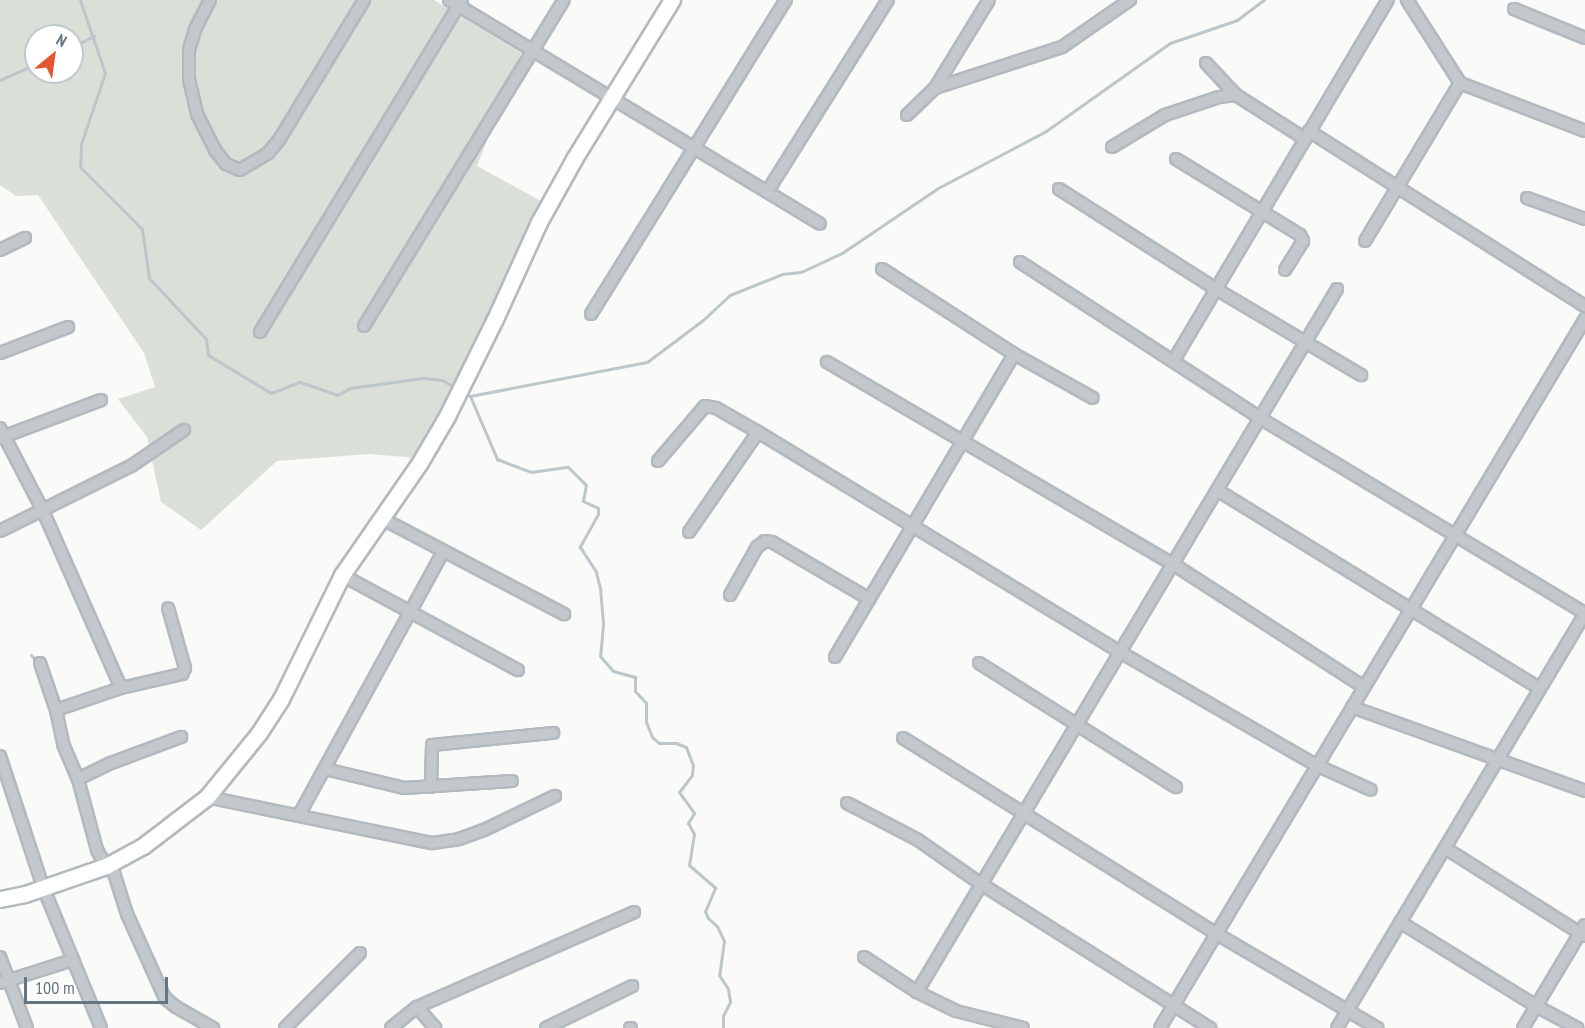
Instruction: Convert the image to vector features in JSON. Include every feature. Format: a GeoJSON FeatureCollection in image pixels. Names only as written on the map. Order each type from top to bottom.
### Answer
{"type":"FeatureCollection","features":[{"type":"Feature","properties":{"kind":"street"},"geometry":{"type":"LineString","coordinates":[[210,0],[195,30],[189,50],[189,79],[197,114],[215,150],[226,164],[240,170],[268,153],[279,140],[364,0]]}},
{"type":"Feature","properties":{"kind":"street"},"geometry":{"type":"LineString","coordinates":[[364,326],[564,0]]}},
{"type":"Feature","properties":{"kind":"street"},"geometry":{"type":"LineString","coordinates":[[0,899],[106,866],[143,846],[207,797],[271,718],[342,575],[419,464],[447,416],[495,320],[539,222],[611,98],[672,0]]}},
{"type":"Feature","properties":{"kind":"street"},"geometry":{"type":"LineString","coordinates":[[591,314],[786,0]]}},
{"type":"Feature","properties":{"kind":"street"},"geometry":{"type":"LineString","coordinates":[[767,192],[888,0]]}},
{"type":"Feature","properties":{"kind":"street"},"geometry":{"type":"LineString","coordinates":[[935,88],[1062,47],[1130,0]]}},
{"type":"Feature","properties":{"kind":"street"},"geometry":{"type":"LineString","coordinates":[[1174,360],[1388,0]]}},
{"type":"Feature","properties":{"kind":"street"},"geometry":{"type":"LineString","coordinates":[[1407,0],[1460,83],[1585,131]]}},
{"type":"Feature","properties":{"kind":"street"},"geometry":{"type":"LineString","coordinates":[[260,332],[456,2],[820,224]]}},
{"type":"Feature","properties":{"kind":"street"},"geometry":{"type":"LineString","coordinates":[[907,115],[935,88],[984,2]]}},
{"type":"Feature","properties":{"kind":"street"},"geometry":{"type":"LineString","coordinates":[[1514,9],[1585,38]]}},
{"type":"Feature","properties":{"kind":"street"},"geometry":{"type":"LineString","coordinates":[[1206,63],[1236,94],[1397,188],[1585,306]]}},
{"type":"Feature","properties":{"kind":"street"},"geometry":{"type":"LineString","coordinates":[[1365,241],[1460,83]]}},
{"type":"Feature","properties":{"kind":"street"},"geometry":{"type":"LineString","coordinates":[[1112,147],[1165,115],[1219,97],[1236,94]]}},
{"type":"Feature","properties":{"kind":"street"},"geometry":{"type":"LineString","coordinates":[[1176,159],[1300,235],[1303,241],[1285,270]]}},
{"type":"Feature","properties":{"kind":"street"},"geometry":{"type":"LineString","coordinates":[[1059,189],[1216,289],[1361,375]]}},
{"type":"Feature","properties":{"kind":"street"},"geometry":{"type":"LineString","coordinates":[[1527,198],[1585,219]]}},
{"type":"Feature","properties":{"kind":"street"},"geometry":{"type":"LineString","coordinates":[[0,250],[25,238]]}},
{"type":"Feature","properties":{"kind":"street"},"geometry":{"type":"LineString","coordinates":[[1020,262],[1260,418],[1585,614],[1337,1028]]}},
{"type":"Feature","properties":{"kind":"street"},"geometry":{"type":"LineString","coordinates":[[882,269],[1014,354],[1093,398]]}},
{"type":"Feature","properties":{"kind":"street"},"geometry":{"type":"LineString","coordinates":[[917,992],[1337,290]]}},
{"type":"Feature","properties":{"kind":"street"},"geometry":{"type":"LineString","coordinates":[[1160,1028],[1585,319]]}},
{"type":"Feature","properties":{"kind":"street"},"geometry":{"type":"LineString","coordinates":[[0,353],[68,327]]}},
{"type":"Feature","properties":{"kind":"street"},"geometry":{"type":"LineString","coordinates":[[835,657],[1014,354]]}},
{"type":"Feature","properties":{"kind":"street"},"geometry":{"type":"LineString","coordinates":[[827,362],[1173,564],[1364,687]]}},
{"type":"Feature","properties":{"kind":"street"},"geometry":{"type":"LineString","coordinates":[[101,400],[2,434],[44,511],[121,688]]}},
{"type":"Feature","properties":{"kind":"street"},"geometry":{"type":"LineString","coordinates":[[658,460],[705,406],[716,408],[1120,652],[1316,765],[1371,790]]}},
{"type":"Feature","properties":{"kind":"street"},"geometry":{"type":"LineString","coordinates":[[0,531],[131,466],[184,430]]}},
{"type":"Feature","properties":{"kind":"street"},"geometry":{"type":"LineString","coordinates":[[689,532],[758,432]]}},
{"type":"Feature","properties":{"kind":"street"},"geometry":{"type":"LineString","coordinates":[[1217,490],[1540,689]]}},
{"type":"Feature","properties":{"kind":"street"},"geometry":{"type":"LineString","coordinates":[[381,518],[564,614]]}},
{"type":"Feature","properties":{"kind":"street"},"geometry":{"type":"LineString","coordinates":[[730,595],[757,547],[765,541],[772,542],[869,599]]}},
{"type":"Feature","properties":{"kind":"street"},"geometry":{"type":"LineString","coordinates":[[299,815],[443,552]]}},
{"type":"Feature","properties":{"kind":"street"},"geometry":{"type":"LineString","coordinates":[[342,575],[518,670]]}},
{"type":"Feature","properties":{"kind":"street"},"geometry":{"type":"LineString","coordinates":[[56,710],[121,688],[184,672],[168,608]]}},
{"type":"Feature","properties":{"kind":"street"},"geometry":{"type":"LineString","coordinates":[[40,663],[56,710],[63,744],[78,779],[97,850],[106,866],[114,873],[127,914],[165,998],[213,1028]]}},
{"type":"Feature","properties":{"kind":"street"},"geometry":{"type":"LineString","coordinates":[[979,663],[1176,787]]}},
{"type":"Feature","properties":{"kind":"street"},"geometry":{"type":"LineString","coordinates":[[1352,707],[1585,791]]}},
{"type":"Feature","properties":{"kind":"street"},"geometry":{"type":"LineString","coordinates":[[431,787],[432,745],[553,733]]}},
{"type":"Feature","properties":{"kind":"street"},"geometry":{"type":"LineString","coordinates":[[78,779],[111,763],[181,737]]}},
{"type":"Feature","properties":{"kind":"street"},"geometry":{"type":"LineString","coordinates":[[903,738],[1217,934],[1377,1028]]}},
{"type":"Feature","properties":{"kind":"street"},"geometry":{"type":"LineString","coordinates":[[0,756],[43,887],[101,1028]]}},
{"type":"Feature","properties":{"kind":"street"},"geometry":{"type":"LineString","coordinates":[[325,769],[394,786],[431,787],[512,780]]}},
{"type":"Feature","properties":{"kind":"street"},"geometry":{"type":"LineString","coordinates":[[207,797],[432,843],[447,843],[484,830],[555,796]]}},
{"type":"Feature","properties":{"kind":"street"},"geometry":{"type":"LineString","coordinates":[[847,803],[897,827],[981,884],[1210,1028]]}},
{"type":"Feature","properties":{"kind":"street"},"geometry":{"type":"LineString","coordinates":[[1445,848],[1583,931],[1523,1028]]}},
{"type":"Feature","properties":{"kind":"street"},"geometry":{"type":"LineString","coordinates":[[391,1028],[417,1007],[634,912]]}},
{"type":"Feature","properties":{"kind":"street"},"geometry":{"type":"LineString","coordinates":[[1400,922],[1536,1006],[1577,1028]]}},
{"type":"Feature","properties":{"kind":"street"},"geometry":{"type":"LineString","coordinates":[[285,1028],[360,953]]}},
{"type":"Feature","properties":{"kind":"street"},"geometry":{"type":"LineString","coordinates":[[0,957],[4,981],[27,1028]]}},
{"type":"Feature","properties":{"kind":"street"},"geometry":{"type":"LineString","coordinates":[[864,957],[917,992],[956,1011],[1023,1028]]}},
{"type":"Feature","properties":{"kind":"street"},"geometry":{"type":"LineString","coordinates":[[4,981],[73,960]]}},
{"type":"Feature","properties":{"kind":"street"},"geometry":{"type":"LineString","coordinates":[[546,1028],[632,986]]}},
{"type":"Feature","properties":{"kind":"street"},"geometry":{"type":"LineString","coordinates":[[417,1007],[435,1028]]}},
{"type":"Feature","properties":{"kind":"shaded area"},"geometry":{"type":"Polygon","coordinates":[[[0,0],[434,0],[521,53],[477,166],[541,201],[477,349],[417,458],[369,454],[277,461],[201,530],[161,502],[147,437],[118,399],[155,387],[144,353],[38,195],[16,196],[0,185],[0,0]]]}},
{"type":"Feature","properties":{"kind":"waterway"},"geometry":{"type":"LineString","coordinates":[[80,0],[105,73],[81,144],[80,167],[142,229],[149,278],[206,339],[208,355],[271,393],[300,382],[337,395],[350,388],[423,378],[442,380],[456,388]]}},
{"type":"Feature","properties":{"kind":"waterway"},"geometry":{"type":"LineString","coordinates":[[470,396],[647,362],[703,320],[730,295],[782,274],[801,272],[842,253],[938,188],[1046,131],[1170,43],[1237,20],[1264,0]]}},
{"type":"Feature","properties":{"kind":"waterway"},"geometry":{"type":"LineString","coordinates":[[84,41],[94,36]]}},
{"type":"Feature","properties":{"kind":"waterway"},"geometry":{"type":"LineString","coordinates":[[0,80],[24,69]]}},
{"type":"Feature","properties":{"kind":"waterway"},"geometry":{"type":"LineString","coordinates":[[464,393],[470,396],[497,459],[531,472],[568,467],[586,485],[583,501],[598,508],[598,514],[580,547],[596,572],[600,588],[603,624],[600,656],[613,671],[635,677],[635,691],[646,703],[646,722],[652,737],[659,743],[676,743],[686,747],[693,765],[692,775],[679,792],[694,813],[688,823],[694,834],[689,865],[715,888],[705,911],[708,918],[717,926],[724,941],[719,975],[728,989],[730,1002],[723,1016],[723,1028]]}},
{"type":"Feature","properties":{"kind":"waterway"},"geometry":{"type":"LineString","coordinates":[[31,655],[37,662]]}}]}
